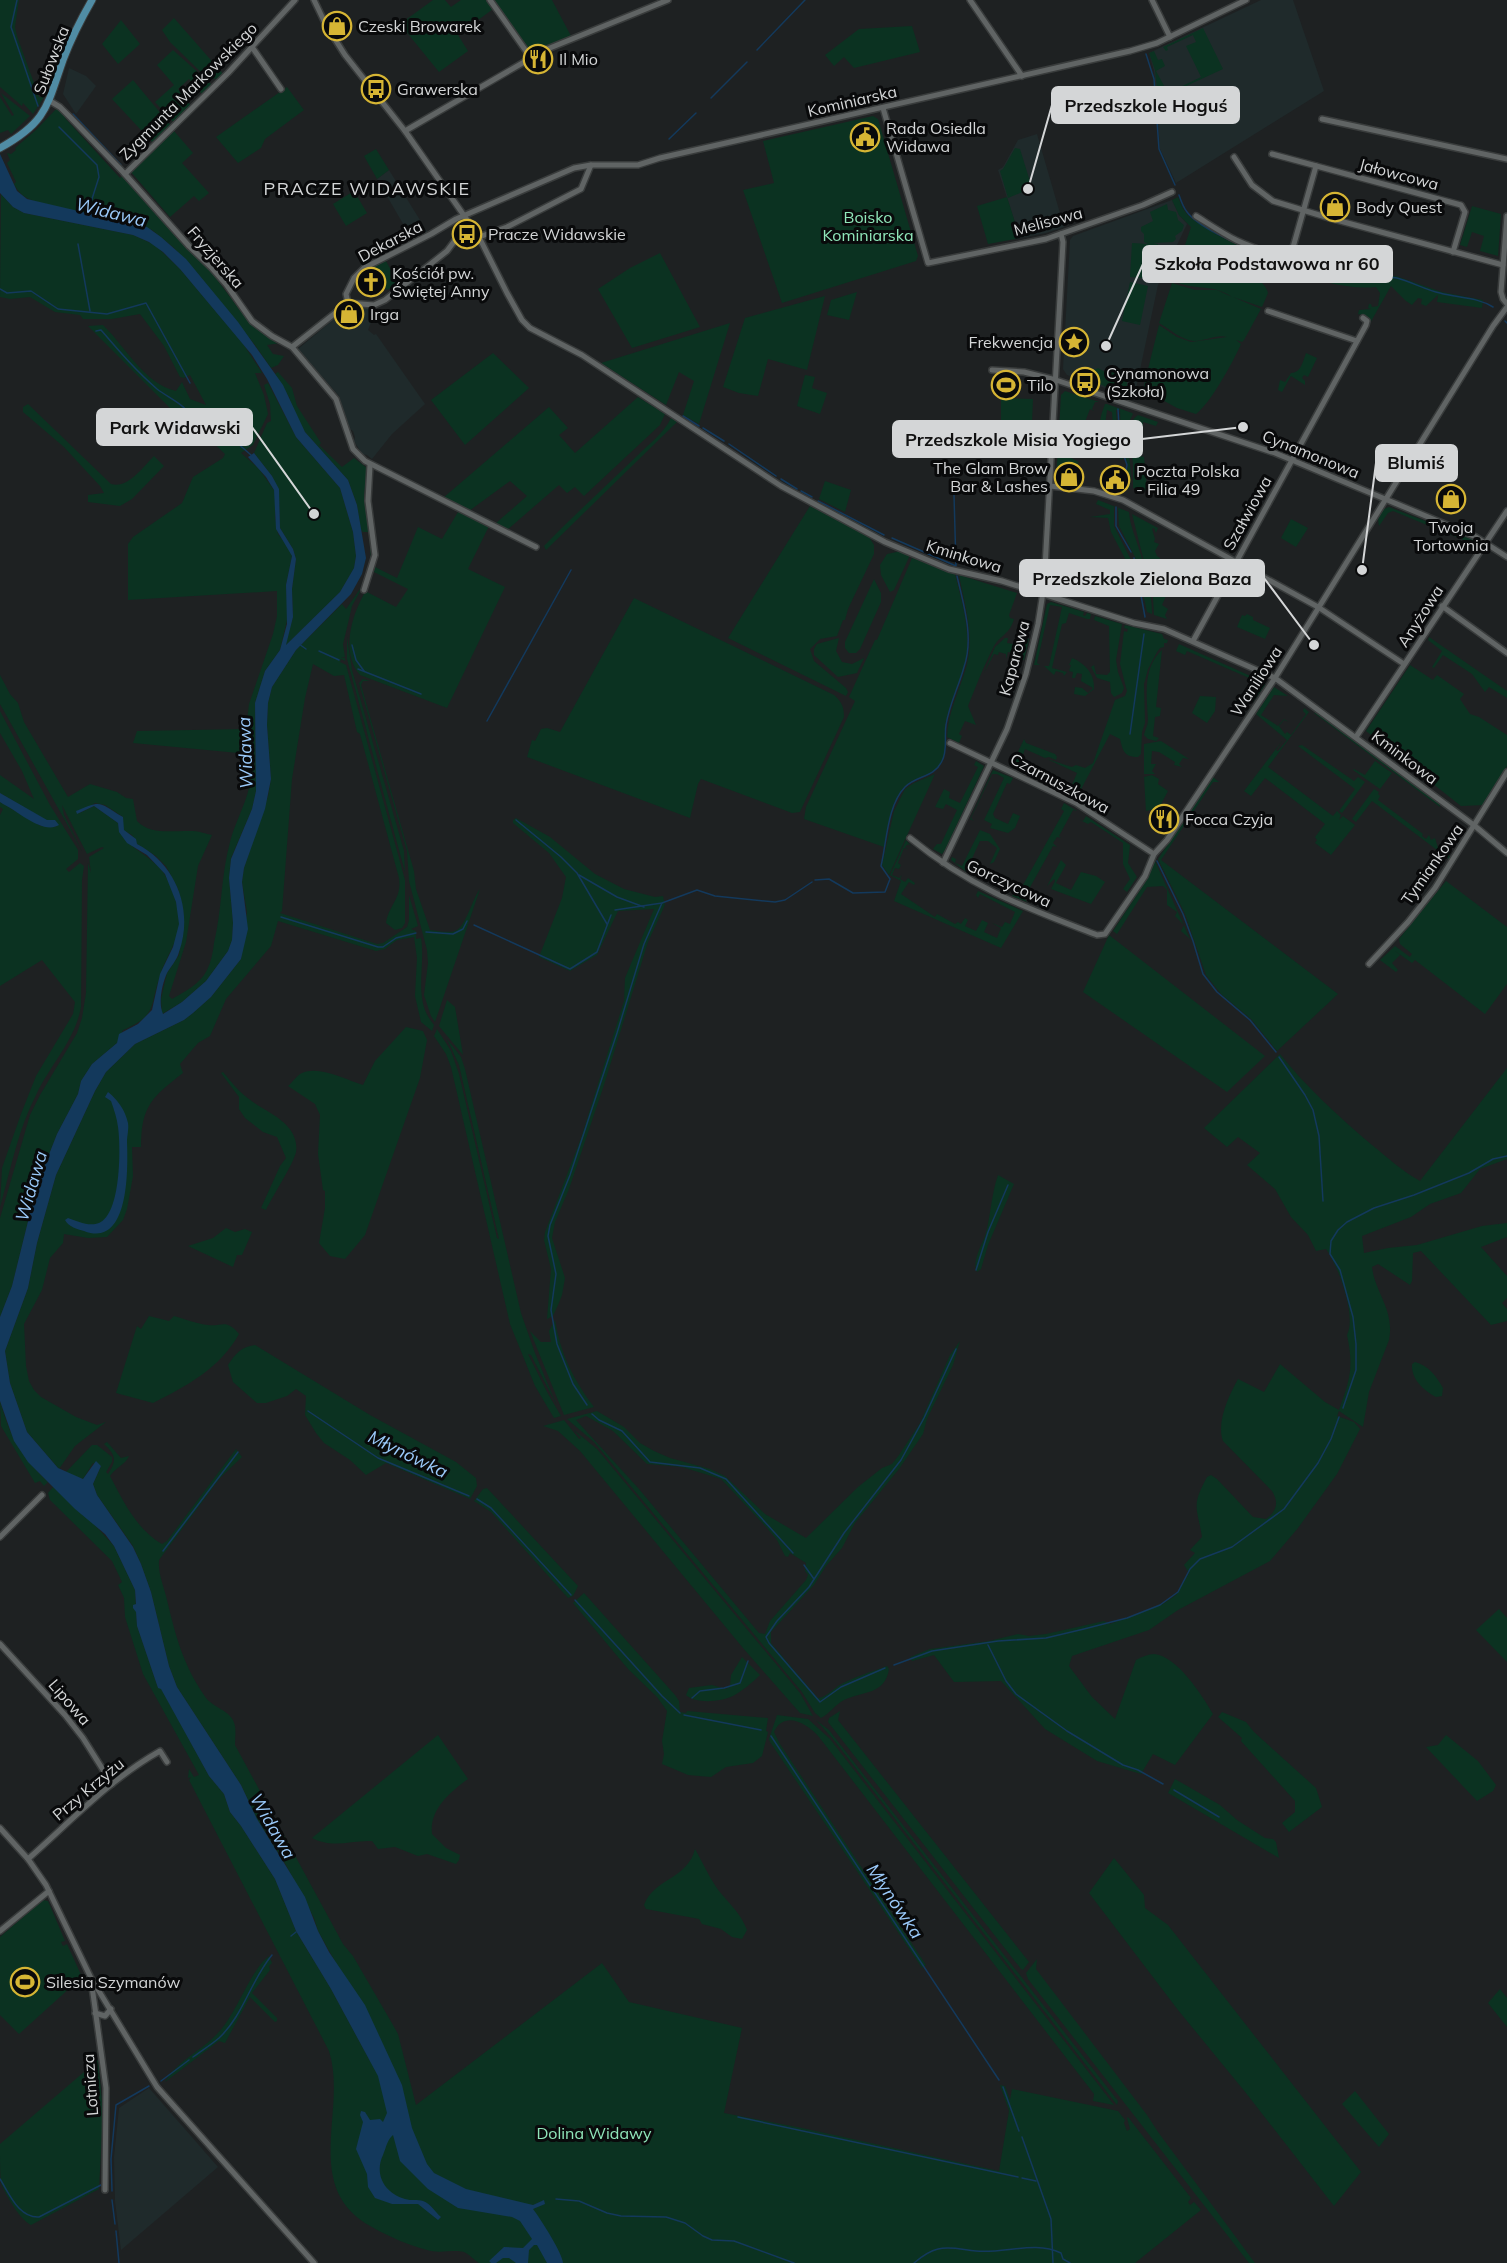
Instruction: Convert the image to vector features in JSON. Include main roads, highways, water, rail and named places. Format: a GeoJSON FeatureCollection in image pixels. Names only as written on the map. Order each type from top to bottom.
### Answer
{"type":"FeatureCollection","features":[{"type":"Feature","properties":{"kind":"main road","name":"Sułowska"},"geometry":{"type":"LineString","coordinates":[[1,148],[29,129],[50,101],[69,45],[92,0]]}},
{"type":"Feature","properties":{"kind":"water"},"geometry":{"type":"Polygon","coordinates":[[[0,154],[17,191],[27,199],[147,227],[186,259],[238,322],[283,385],[305,432],[348,480],[357,505],[366,558],[362,574],[351,594],[296,650],[272,687],[268,703],[267,725],[271,779],[265,809],[244,868],[242,882],[248,929],[241,959],[211,997],[184,1020],[135,1044],[106,1072],[95,1091],[56,1175],[37,1243],[28,1288],[5,1351],[10,1383],[27,1432],[58,1468],[83,1479],[96,1461],[101,1466],[93,1484],[97,1495],[133,1547],[141,1564],[177,1687],[241,1785],[257,1819],[305,1897],[329,1952],[365,2005],[402,2085],[412,2128],[427,2164],[434,2173],[466,2189],[533,2205],[544,2200],[545,2204],[533,2209],[555,2244],[563,2263],[547,2263],[537,2245],[534,2245],[529,2250],[528,2263],[516,2263],[509,2258],[503,2258],[496,2263],[491,2263],[489,2261],[504,2247],[523,2248],[532,2239],[520,2221],[512,2217],[458,2208],[428,2189],[400,2161],[393,2135],[380,2162],[380,2176],[383,2182],[391,2192],[398,2196],[407,2200],[426,2202],[441,2217],[438,2220],[418,2204],[392,2204],[375,2198],[368,2187],[367,2174],[356,2149],[363,2122],[361,2111],[365,2112],[370,2120],[380,2119],[383,2122],[387,2113],[378,2076],[331,1989],[296,1931],[275,1879],[230,1812],[224,1794],[209,1776],[161,1689],[158,1688],[137,1626],[136,1612],[133,1608],[136,1604],[135,1590],[114,1546],[105,1534],[75,1509],[28,1462],[14,1441],[0,1401],[0,1317],[12,1286],[37,1185],[57,1134],[78,1094],[81,1081],[92,1064],[117,1043],[119,1034],[138,1024],[152,1010],[160,974],[173,947],[179,924],[176,902],[165,874],[147,855],[127,843],[119,832],[118,823],[94,806],[77,814],[76,811],[101,804],[123,817],[124,830],[136,839],[137,844],[162,863],[178,890],[183,905],[183,936],[178,955],[164,982],[161,999],[163,1014],[182,1002],[206,981],[228,951],[232,940],[233,923],[229,878],[231,859],[252,809],[256,791],[255,703],[265,671],[280,650],[287,624],[286,585],[292,556],[276,529],[274,490],[248,457],[254,453],[279,489],[280,528],[293,549],[296,559],[292,589],[293,617],[286,645],[340,592],[354,568],[356,556],[353,532],[340,488],[296,437],[267,379],[252,355],[180,269],[163,252],[133,235],[24,213],[13,207],[0,193],[0,154]]]}},
{"type":"Feature","properties":{"kind":"water"},"geometry":{"type":"Polygon","coordinates":[[[0,793],[47,820],[55,820],[59,825],[46,827],[38,825],[0,802],[0,793]]]}},
{"type":"Feature","properties":{"kind":"water"},"geometry":{"type":"Polygon","coordinates":[[[108,1092],[121,1106],[128,1123],[126,1186],[118,1217],[110,1228],[99,1233],[76,1228],[65,1220],[68,1218],[83,1223],[99,1223],[112,1207],[118,1180],[119,1150],[116,1117],[111,1101],[105,1097],[108,1092]]]}},
{"type":"Feature","properties":{"kind":"waterway"},"geometry":{"type":"LineString","coordinates":[[17,0],[11,27],[38,106]]}},
{"type":"Feature","properties":{"kind":"waterway"},"geometry":{"type":"LineString","coordinates":[[757,50],[805,0]]}},
{"type":"Feature","properties":{"kind":"waterway"},"geometry":{"type":"LineString","coordinates":[[1146,54],[1154,79],[1159,149],[1175,185]]}},
{"type":"Feature","properties":{"kind":"waterway"},"geometry":{"type":"LineString","coordinates":[[711,98],[747,62]]}},
{"type":"Feature","properties":{"kind":"waterway"},"geometry":{"type":"LineString","coordinates":[[669,139],[696,113]]}},
{"type":"Feature","properties":{"kind":"waterway"},"geometry":{"type":"LineString","coordinates":[[73,114],[121,165]]}},
{"type":"Feature","properties":{"kind":"waterway","name":"Widawa"},"geometry":{"type":"LineString","coordinates":[[59,127],[97,165],[99,177],[91,202]]}},
{"type":"Feature","properties":{"kind":"waterway"},"geometry":{"type":"LineString","coordinates":[[1179,195],[1186,210],[1199,223],[1242,246],[1269,257],[1344,278],[1360,280],[1397,278],[1435,292],[1474,299],[1493,307]]}},
{"type":"Feature","properties":{"kind":"waterway"},"geometry":{"type":"LineString","coordinates":[[78,244],[90,311]]}},
{"type":"Feature","properties":{"kind":"waterway"},"geometry":{"type":"LineString","coordinates":[[0,289],[7,293],[31,291],[58,309],[107,314],[146,303],[190,383]]}},
{"type":"Feature","properties":{"kind":"waterway"},"geometry":{"type":"LineString","coordinates":[[96,331],[101,330],[142,375],[157,389],[182,406],[193,419]]}},
{"type":"Feature","properties":{"kind":"waterway"},"geometry":{"type":"LineString","coordinates":[[202,409],[251,455]]}},
{"type":"Feature","properties":{"kind":"waterway"},"geometry":{"type":"LineString","coordinates":[[1118,409],[1120,444],[1127,465],[1123,486]]}},
{"type":"Feature","properties":{"kind":"waterway"},"geometry":{"type":"LineString","coordinates":[[683,416],[699,426]]}},
{"type":"Feature","properties":{"kind":"waterway"},"geometry":{"type":"LineString","coordinates":[[703,428],[724,441]]}},
{"type":"Feature","properties":{"kind":"waterway"},"geometry":{"type":"LineString","coordinates":[[729,444],[776,476]]}},
{"type":"Feature","properties":{"kind":"waterway"},"geometry":{"type":"LineString","coordinates":[[781,479],[797,489]]}},
{"type":"Feature","properties":{"kind":"waterway"},"geometry":{"type":"LineString","coordinates":[[801,491],[812,497]]}},
{"type":"Feature","properties":{"kind":"waterway"},"geometry":{"type":"LineString","coordinates":[[892,538],[956,566],[954,495]]}},
{"type":"Feature","properties":{"kind":"waterway"},"geometry":{"type":"LineString","coordinates":[[818,501],[884,535]]}},
{"type":"Feature","properties":{"kind":"waterway"},"geometry":{"type":"LineString","coordinates":[[1116,507],[1116,526],[1131,552]]}},
{"type":"Feature","properties":{"kind":"waterway"},"geometry":{"type":"LineString","coordinates":[[1134,558],[1145,617]]}},
{"type":"Feature","properties":{"kind":"waterway"},"geometry":{"type":"LineString","coordinates":[[487,721],[571,570]]}},
{"type":"Feature","properties":{"kind":"waterway"},"geometry":{"type":"LineString","coordinates":[[815,880],[829,879],[853,893],[885,892],[890,879],[881,866],[894,804],[905,787],[935,771],[942,761],[945,752],[947,718],[967,656],[967,622],[957,576]]}},
{"type":"Feature","properties":{"kind":"waterway"},"geometry":{"type":"LineString","coordinates":[[1130,734],[1144,634]]}},
{"type":"Feature","properties":{"kind":"waterway"},"geometry":{"type":"LineString","coordinates":[[299,644],[306,649]]}},
{"type":"Feature","properties":{"kind":"waterway"},"geometry":{"type":"LineString","coordinates":[[352,645],[356,660],[364,671]]}},
{"type":"Feature","properties":{"kind":"waterway"},"geometry":{"type":"LineString","coordinates":[[319,651],[339,660]]}},
{"type":"Feature","properties":{"kind":"waterway"},"geometry":{"type":"LineString","coordinates":[[358,669],[421,694]]}},
{"type":"Feature","properties":{"kind":"waterway"},"geometry":{"type":"LineString","coordinates":[[516,820],[577,873],[607,924]]}},
{"type":"Feature","properties":{"kind":"waterway"},"geometry":{"type":"LineString","coordinates":[[1157,861],[1183,914],[1203,974],[1217,992],[1250,1020],[1276,1052]]}},
{"type":"Feature","properties":{"kind":"waterway"},"geometry":{"type":"LineString","coordinates":[[579,875],[617,897],[644,907]]}},
{"type":"Feature","properties":{"kind":"waterway"},"geometry":{"type":"LineString","coordinates":[[615,910],[662,903],[697,890],[715,896],[775,902],[785,900],[812,882]]}},
{"type":"Feature","properties":{"kind":"waterway"},"geometry":{"type":"LineString","coordinates":[[587,1405],[573,1384],[557,1344],[551,1310],[556,1274],[548,1236],[617,1033],[644,944],[662,903]]}},
{"type":"Feature","properties":{"kind":"waterway"},"geometry":{"type":"LineString","coordinates":[[474,925],[570,969],[597,952],[611,915]]}},
{"type":"Feature","properties":{"kind":"waterway"},"geometry":{"type":"LineString","coordinates":[[281,917],[378,947],[383,947],[396,938],[416,933]]}},
{"type":"Feature","properties":{"kind":"waterway"},"geometry":{"type":"LineString","coordinates":[[426,932],[453,934],[463,929],[467,921]]}},
{"type":"Feature","properties":{"kind":"waterway"},"geometry":{"type":"LineString","coordinates":[[1279,1057],[1313,1110],[1319,1136],[1323,1201]]}},
{"type":"Feature","properties":{"kind":"waterway"},"geometry":{"type":"LineString","coordinates":[[1343,1408],[1356,1370],[1356,1344],[1353,1317],[1340,1270],[1330,1254],[1331,1241],[1338,1230],[1347,1222],[1374,1208],[1414,1195],[1469,1173],[1493,1159],[1507,1156]]}},
{"type":"Feature","properties":{"kind":"waterway"},"geometry":{"type":"LineString","coordinates":[[976,1270],[988,1232],[1008,1185]]}},
{"type":"Feature","properties":{"kind":"waterway"},"geometry":{"type":"LineString","coordinates":[[885,1668],[841,1687],[820,1702],[766,1637],[777,1621],[809,1587],[844,1533],[901,1460],[924,1418],[956,1349]]}},
{"type":"Feature","properties":{"kind":"waterway","name":"Młynówka"},"geometry":{"type":"LineString","coordinates":[[308,1411],[378,1458],[469,1496]]}},
{"type":"Feature","properties":{"kind":"waterway"},"geometry":{"type":"LineString","coordinates":[[592,1414],[622,1431],[650,1462],[700,1468],[726,1479],[793,1553]]}},
{"type":"Feature","properties":{"kind":"waterway"},"geometry":{"type":"LineString","coordinates":[[894,1665],[932,1651],[998,1641],[1046,1638],[1127,1618],[1160,1605],[1178,1592],[1190,1569],[1200,1559],[1232,1547],[1284,1509],[1318,1463],[1331,1439],[1339,1417]]}},
{"type":"Feature","properties":{"kind":"waterway"},"geometry":{"type":"LineString","coordinates":[[163,1551],[238,1452]]}},
{"type":"Feature","properties":{"kind":"waterway","name":"Młynówka"},"geometry":{"type":"LineString","coordinates":[[477,1499],[491,1508],[571,1595]]}},
{"type":"Feature","properties":{"kind":"waterway"},"geometry":{"type":"LineString","coordinates":[[804,1565],[814,1579]]}},
{"type":"Feature","properties":{"kind":"waterway","name":"Młynówka"},"geometry":{"type":"LineString","coordinates":[[575,1600],[680,1713]]}},
{"type":"Feature","properties":{"kind":"waterway"},"geometry":{"type":"LineString","coordinates":[[988,1645],[1006,1681],[1016,1694],[1067,1731],[1123,1765],[1138,1770],[1163,1784]]}},
{"type":"Feature","properties":{"kind":"waterway"},"geometry":{"type":"LineString","coordinates":[[692,1698],[700,1691],[740,1683],[748,1661]]}},
{"type":"Feature","properties":{"kind":"waterway","name":"Młynówka"},"geometry":{"type":"LineString","coordinates":[[684,1715],[761,1730]]}},
{"type":"Feature","properties":{"kind":"waterway","name":"Młynówka"},"geometry":{"type":"LineString","coordinates":[[771,1736],[999,2080]]}},
{"type":"Feature","properties":{"kind":"waterway"},"geometry":{"type":"LineString","coordinates":[[1174,1790],[1219,1817]]}},
{"type":"Feature","properties":{"kind":"waterway"},"geometry":{"type":"LineString","coordinates":[[291,1936],[296,1932]]}},
{"type":"Feature","properties":{"kind":"waterway"},"geometry":{"type":"LineString","coordinates":[[193,2057],[216,2041],[227,2029],[272,1955]]}},
{"type":"Feature","properties":{"kind":"waterway"},"geometry":{"type":"LineString","coordinates":[[161,2081],[189,2060]]}},
{"type":"Feature","properties":{"kind":"waterway"},"geometry":{"type":"LineString","coordinates":[[112,2191],[111,2159],[116,2105],[149,2086]]}},
{"type":"Feature","properties":{"kind":"waterway","name":"Młynówka"},"geometry":{"type":"LineString","coordinates":[[1003,2087],[1019,2131]]}},
{"type":"Feature","properties":{"kind":"waterway"},"geometry":{"type":"LineString","coordinates":[[738,2117],[1018,2177]]}},
{"type":"Feature","properties":{"kind":"waterway","name":"Młynówka"},"geometry":{"type":"LineString","coordinates":[[1022,2137],[1051,2219],[1053,2263]]}},
{"type":"Feature","properties":{"kind":"waterway"},"geometry":{"type":"LineString","coordinates":[[1022,2178],[1036,2181]]}},
{"type":"Feature","properties":{"kind":"waterway"},"geometry":{"type":"LineString","coordinates":[[0,2179],[21,2210],[26,2214],[39,2217],[101,2185]]}},
{"type":"Feature","properties":{"kind":"waterway"},"geometry":{"type":"LineString","coordinates":[[556,2199],[579,2201],[607,2213],[621,2216],[666,2217],[685,2223],[712,2240],[734,2241],[794,2263]]}},
{"type":"Feature","properties":{"kind":"waterway"},"geometry":{"type":"LineString","coordinates":[[112,2200],[115,2224]]}},
{"type":"Feature","properties":{"kind":"waterway"},"geometry":{"type":"LineString","coordinates":[[116,2231],[119,2263]]}},
{"type":"Feature","properties":{"kind":"waterway"},"geometry":{"type":"LineString","coordinates":[[914,2263],[922,2256],[943,2248],[987,2251],[1030,2247],[1051,2249],[1061,2253],[1063,2259],[1070,2263]]}},
{"type":"Feature","properties":{"kind":"place","name":"Czeski Browarek"},"geometry":{"type":"Point","coordinates":[337,26]}},
{"type":"Feature","properties":{"kind":"place","name":"Il Mio"},"geometry":{"type":"Point","coordinates":[538,59]}},
{"type":"Feature","properties":{"kind":"place","name":"Grawerska"},"geometry":{"type":"Point","coordinates":[376,89]}},
{"type":"Feature","properties":{"kind":"place","name":"Rada Osiedla Widawa"},"geometry":{"type":"Point","coordinates":[865,137]}},
{"type":"Feature","properties":{"kind":"place","name":"Przedszkole Hoguś"},"geometry":{"type":"Point","coordinates":[1028,189]}},
{"type":"Feature","properties":{"kind":"place","name":"Body Quest"},"geometry":{"type":"Point","coordinates":[1335,207]}},
{"type":"Feature","properties":{"kind":"place","name":"Pracze Widawskie"},"geometry":{"type":"Point","coordinates":[467,234]}},
{"type":"Feature","properties":{"kind":"place","name":"Kościół pw. Świętej Anny"},"geometry":{"type":"Point","coordinates":[371,282]}},
{"type":"Feature","properties":{"kind":"place","name":"Irga"},"geometry":{"type":"Point","coordinates":[349,314]}},
{"type":"Feature","properties":{"kind":"place","name":"Frekwencja"},"geometry":{"type":"Point","coordinates":[1074,342]}},
{"type":"Feature","properties":{"kind":"place","name":"Szkoła Podstawowa nr 60"},"geometry":{"type":"Point","coordinates":[1106,346]}},
{"type":"Feature","properties":{"kind":"place","name":"Cynamonowa (Szkoła)"},"geometry":{"type":"Point","coordinates":[1085,382]}},
{"type":"Feature","properties":{"kind":"place","name":"Tilo"},"geometry":{"type":"Point","coordinates":[1006,385]}},
{"type":"Feature","properties":{"kind":"place","name":"Przedszkole Misia Yogiego"},"geometry":{"type":"Point","coordinates":[1243,427]}},
{"type":"Feature","properties":{"kind":"place","name":"The Glam Brow Bar & Lashes"},"geometry":{"type":"Point","coordinates":[1069,477]}},
{"type":"Feature","properties":{"kind":"place","name":"Poczta Polska - Filia 49"},"geometry":{"type":"Point","coordinates":[1115,480]}},
{"type":"Feature","properties":{"kind":"place","name":"Twoja Tortownia"},"geometry":{"type":"Point","coordinates":[1451,499]}},
{"type":"Feature","properties":{"kind":"place","name":"Park Widawski"},"geometry":{"type":"Point","coordinates":[314,514]}},
{"type":"Feature","properties":{"kind":"place","name":"Blumiś"},"geometry":{"type":"Point","coordinates":[1362,570]}},
{"type":"Feature","properties":{"kind":"place","name":"Przedszkole Zielona Baza"},"geometry":{"type":"Point","coordinates":[1314,645]}},
{"type":"Feature","properties":{"kind":"place","name":"Focca Czyja"},"geometry":{"type":"Point","coordinates":[1164,819]}},
{"type":"Feature","properties":{"kind":"place","name":"Silesia Szymanów"},"geometry":{"type":"Point","coordinates":[25,1982]}},
{"type":"Feature","properties":{"kind":"district","name":"PRACZE WIDAWSKIE"},"geometry":{"type":"Point","coordinates":[367,188]}},
{"type":"Feature","properties":{"kind":"park label","name":"Boisko Kominiarska"},"geometry":{"type":"Point","coordinates":[868,226]}},
{"type":"Feature","properties":{"kind":"park label","name":"Dolina Widawy"},"geometry":{"type":"Point","coordinates":[594,2133]}}]}
